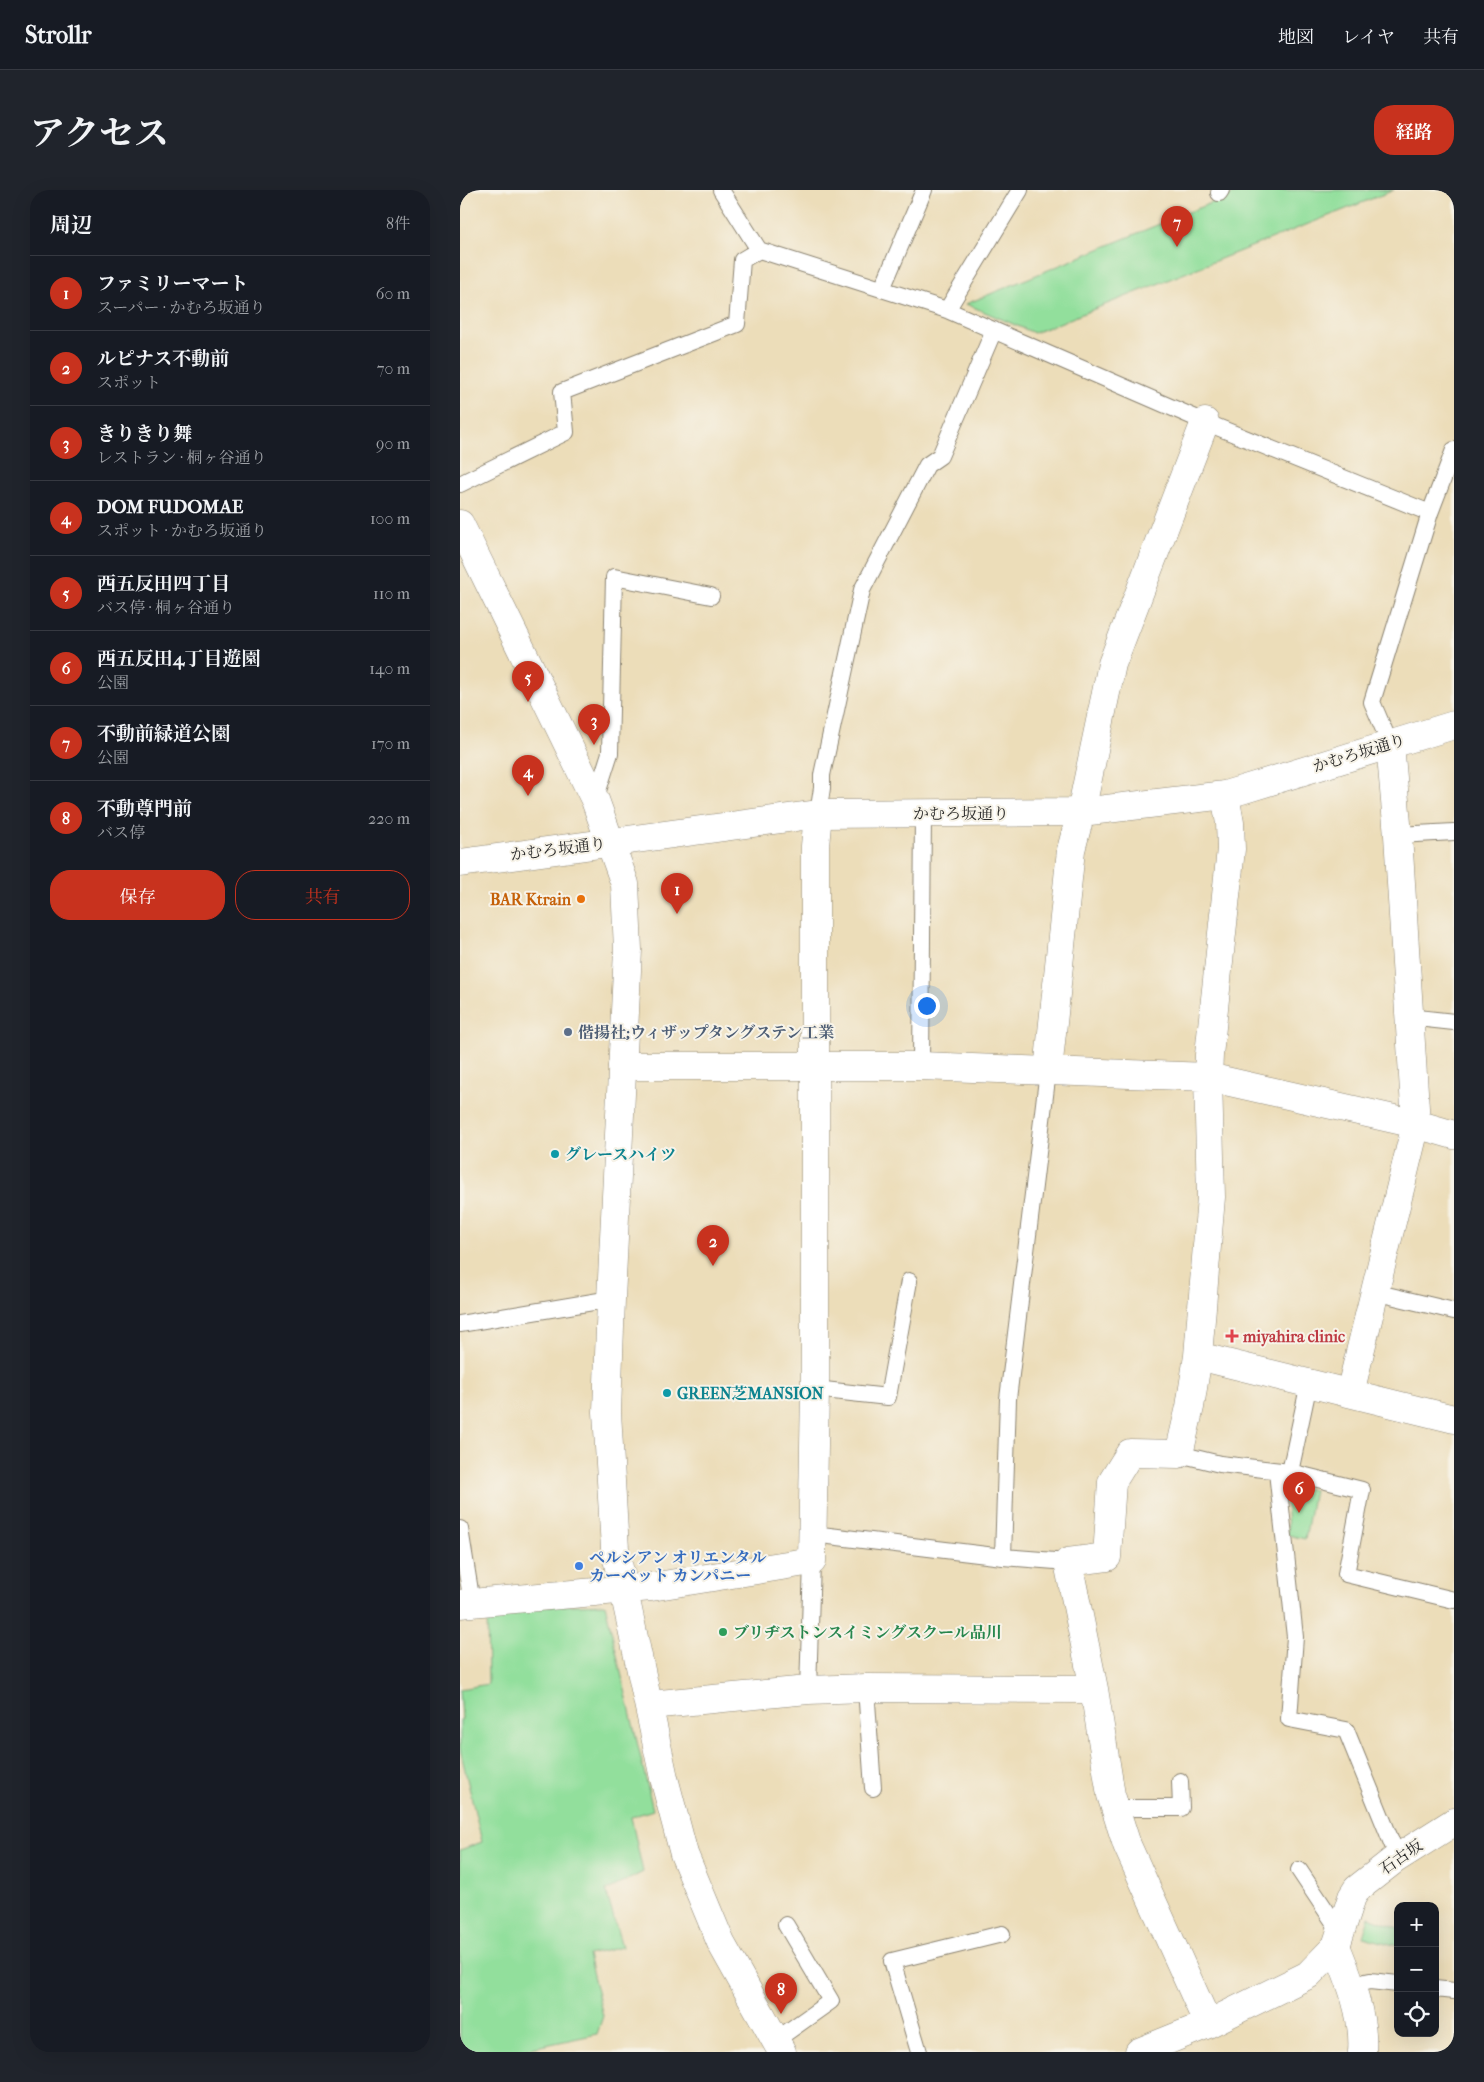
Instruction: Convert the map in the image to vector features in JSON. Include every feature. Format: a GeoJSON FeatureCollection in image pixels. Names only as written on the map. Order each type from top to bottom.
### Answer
{"type":"FeatureCollection","features":[{"type":"Feature","properties":{"kind":"street"},"geometry":{"type":"LineString","coordinates":[[1048,1071],[1071,850],[1081,812],[1112,664],[1205,422]]}},
{"type":"Feature","properties":{"kind":"street"},"geometry":{"type":"LineString","coordinates":[[460,524],[595,800],[625,884],[628,950],[611,1299],[608,1412],[615,1549],[650,1705],[664,1778],[684,1854],[721,1944],[779,2046]]}},
{"type":"Feature","properties":{"kind":"street","name":"かむろ坂通り"},"geometry":{"type":"LineString","coordinates":[[460,862],[818,814],[1081,812],[1225,795],[1454,725]]}},
{"type":"Feature","properties":{"kind":"street"},"geometry":{"type":"LineString","coordinates":[[1350,1393],[1416,1124],[1398,835],[1390,744]]}},
{"type":"Feature","properties":{"kind":"street"},"geometry":{"type":"LineString","coordinates":[[1208,2024],[1127,1844],[1111,1796],[1094,1689],[1068,1562],[1107,1557],[1112,1482],[1130,1454],[1179,1454],[1190,1407],[1198,1356],[1211,1198],[1208,1077],[1231,848],[1230,823],[1225,795]]}},
{"type":"Feature","properties":{"kind":"street"},"geometry":{"type":"LineString","coordinates":[[466,1604],[651,1587],[812,1561],[815,1389],[815,846],[818,814]]}},
{"type":"Feature","properties":{"kind":"street"},"geometry":{"type":"LineString","coordinates":[[622,1066],[921,1066],[1208,1077],[1416,1124],[1454,1135]]}},
{"type":"Feature","properties":{"kind":"street"},"geometry":{"type":"LineString","coordinates":[[1198,1356],[1454,1419]]}},
{"type":"Feature","properties":{"kind":"street"},"geometry":{"type":"LineString","coordinates":[[650,1705],[808,1690],[866,1688],[1094,1689]]}},
{"type":"Feature","properties":{"kind":"street","name":"石古坂"},"geometry":{"type":"LineString","coordinates":[[1339,1939],[1352,1897],[1357,1889],[1398,1858],[1454,1822]]}},
{"type":"Feature","properties":{"kind":"street"},"geometry":{"type":"LineString","coordinates":[[1139,2052],[1208,2024],[1308,1975],[1339,1939]]}},
{"type":"Feature","properties":{"kind":"street"},"geometry":{"type":"LineString","coordinates":[[1339,1939],[1352,1985],[1363,2042],[1362,2052]]}},
{"type":"Feature","properties":{"kind":"lane"},"geometry":{"type":"LineString","coordinates":[[721,190],[758,250],[947,310],[1205,422],[1430,513]]}},
{"type":"Feature","properties":{"kind":"lane"},"geometry":{"type":"LineString","coordinates":[[882,289],[924,190]]}},
{"type":"Feature","properties":{"kind":"lane"},"geometry":{"type":"LineString","coordinates":[[947,310],[1020,190]]}},
{"type":"Feature","properties":{"kind":"lane"},"geometry":{"type":"LineString","coordinates":[[460,484],[566,432],[562,392],[737,324],[742,260],[758,250]]}},
{"type":"Feature","properties":{"kind":"lane"},"geometry":{"type":"LineString","coordinates":[[818,814],[822,774],[862,590],[927,465],[940,456],[994,330]]}},
{"type":"Feature","properties":{"kind":"lane"},"geometry":{"type":"LineString","coordinates":[[1390,744],[1372,702],[1430,513],[1454,450]]}},
{"type":"Feature","properties":{"kind":"lane"},"geometry":{"type":"LineString","coordinates":[[595,800],[610,753],[614,577],[712,596]]}},
{"type":"Feature","properties":{"kind":"lane"},"geometry":{"type":"LineString","coordinates":[[921,1066],[923,813]]}},
{"type":"Feature","properties":{"kind":"lane"},"geometry":{"type":"LineString","coordinates":[[1398,835],[1454,832]]}},
{"type":"Feature","properties":{"kind":"lane"},"geometry":{"type":"LineString","coordinates":[[1408,1017],[1454,1022]]}},
{"type":"Feature","properties":{"kind":"lane"},"geometry":{"type":"LineString","coordinates":[[1003,1557],[1008,1399],[1048,1071]]}},
{"type":"Feature","properties":{"kind":"lane"},"geometry":{"type":"LineString","coordinates":[[815,1389],[888,1397],[909,1281]]}},
{"type":"Feature","properties":{"kind":"lane"},"geometry":{"type":"LineString","coordinates":[[1374,1292],[1454,1311]]}},
{"type":"Feature","properties":{"kind":"lane"},"geometry":{"type":"LineString","coordinates":[[460,1324],[611,1299]]}},
{"type":"Feature","properties":{"kind":"lane"},"geometry":{"type":"LineString","coordinates":[[1309,1383],[1284,1472],[1295,1637],[1289,1720],[1346,1730],[1398,1858]]}},
{"type":"Feature","properties":{"kind":"lane"},"geometry":{"type":"LineString","coordinates":[[1179,1454],[1220,1464],[1284,1472],[1362,1490],[1346,1574],[1454,1600]]}},
{"type":"Feature","properties":{"kind":"lane"},"geometry":{"type":"LineString","coordinates":[[460,1529],[466,1604]]}},
{"type":"Feature","properties":{"kind":"lane"},"geometry":{"type":"LineString","coordinates":[[813,1534],[1003,1557],[1068,1562]]}},
{"type":"Feature","properties":{"kind":"lane"},"geometry":{"type":"LineString","coordinates":[[808,1690],[812,1561]]}},
{"type":"Feature","properties":{"kind":"lane"},"geometry":{"type":"LineString","coordinates":[[866,1688],[872,1788]]}},
{"type":"Feature","properties":{"kind":"lane"},"geometry":{"type":"LineString","coordinates":[[1116,1808],[1181,1808],[1180,1781]]}},
{"type":"Feature","properties":{"kind":"lane"},"geometry":{"type":"LineString","coordinates":[[1299,1870],[1339,1939]]}},
{"type":"Feature","properties":{"kind":"lane"},"geometry":{"type":"LineString","coordinates":[[779,2046],[831,2001],[786,1925]]}},
{"type":"Feature","properties":{"kind":"lane"},"geometry":{"type":"LineString","coordinates":[[919,2052],[892,1960],[1002,1934]]}},
{"type":"Feature","properties":{"kind":"lane"},"geometry":{"type":"LineString","coordinates":[[1352,1985],[1370,1981],[1394,1984]]}},
{"type":"Feature","properties":{"kind":"lane"},"geometry":{"type":"LineString","coordinates":[[1439,1989],[1454,1991]]}},
{"type":"Feature","properties":{"kind":"green space"},"geometry":{"type":"Polygon","coordinates":[[[1242,190],[1394,190],[1034,333],[966,304],[1242,190]]]}},
{"type":"Feature","properties":{"kind":"green space"},"geometry":{"type":"Polygon","coordinates":[[[1286,1484],[1314,1490],[1305,1539],[1288,1535],[1286,1484]]]}},
{"type":"Feature","properties":{"kind":"green space"},"geometry":{"type":"Polygon","coordinates":[[[605,1604],[653,1810],[631,1817],[643,1872],[606,1891],[622,1947],[588,1955],[603,2016],[597,2034],[527,2049],[527,2052],[460,2052],[460,1850],[482,1842],[460,1749],[460,1720],[462,1719],[460,1689],[488,1684],[487,1608],[605,1604]]]}},
{"type":"Feature","properties":{"kind":"green space"},"geometry":{"type":"Polygon","coordinates":[[[1369,1917],[1394,1926],[1394,1945],[1363,1937],[1369,1917]]]}},
{"type":"Feature","properties":{"kind":"place","name":"不動前緑道公園"},"geometry":{"type":"Point","coordinates":[1177,247]}},
{"type":"Feature","properties":{"kind":"place","name":"西五反田四丁目"},"geometry":{"type":"Point","coordinates":[528,702]}},
{"type":"Feature","properties":{"kind":"place","name":"きりきり舞"},"geometry":{"type":"Point","coordinates":[594,745]}},
{"type":"Feature","properties":{"kind":"place","name":"DOM FUDOMAE"},"geometry":{"type":"Point","coordinates":[528,796]}},
{"type":"Feature","properties":{"kind":"place","name":"BAR Ktrain"},"geometry":{"type":"Point","coordinates":[581,899]}},
{"type":"Feature","properties":{"kind":"place","name":"ファミリーマート"},"geometry":{"type":"Point","coordinates":[677,914]}},
{"type":"Feature","properties":{"kind":"place","name":"偕揚社;ウィザップタングステン工業"},"geometry":{"type":"Point","coordinates":[568,1032]}},
{"type":"Feature","properties":{"kind":"place","name":"グレースハイツ"},"geometry":{"type":"Point","coordinates":[555,1154]}},
{"type":"Feature","properties":{"kind":"place","name":"ルピナス不動前"},"geometry":{"type":"Point","coordinates":[713,1266]}},
{"type":"Feature","properties":{"kind":"place","name":"miyahira clinic"},"geometry":{"type":"Point","coordinates":[1232,1336]}},
{"type":"Feature","properties":{"kind":"place","name":"GREEN芝MANSION"},"geometry":{"type":"Point","coordinates":[667,1393]}},
{"type":"Feature","properties":{"kind":"place","name":"西五反田4丁目遊園"},"geometry":{"type":"Point","coordinates":[1299,1513]}},
{"type":"Feature","properties":{"kind":"place","name":"ペルシアン オリエンタル カーペット カンパニー"},"geometry":{"type":"Point","coordinates":[579,1566]}},
{"type":"Feature","properties":{"kind":"place","name":"ブリヂストンスイミングスクール品川"},"geometry":{"type":"Point","coordinates":[723,1632]}},
{"type":"Feature","properties":{"kind":"place","name":"不動尊門前"},"geometry":{"type":"Point","coordinates":[781,2014]}}]}
